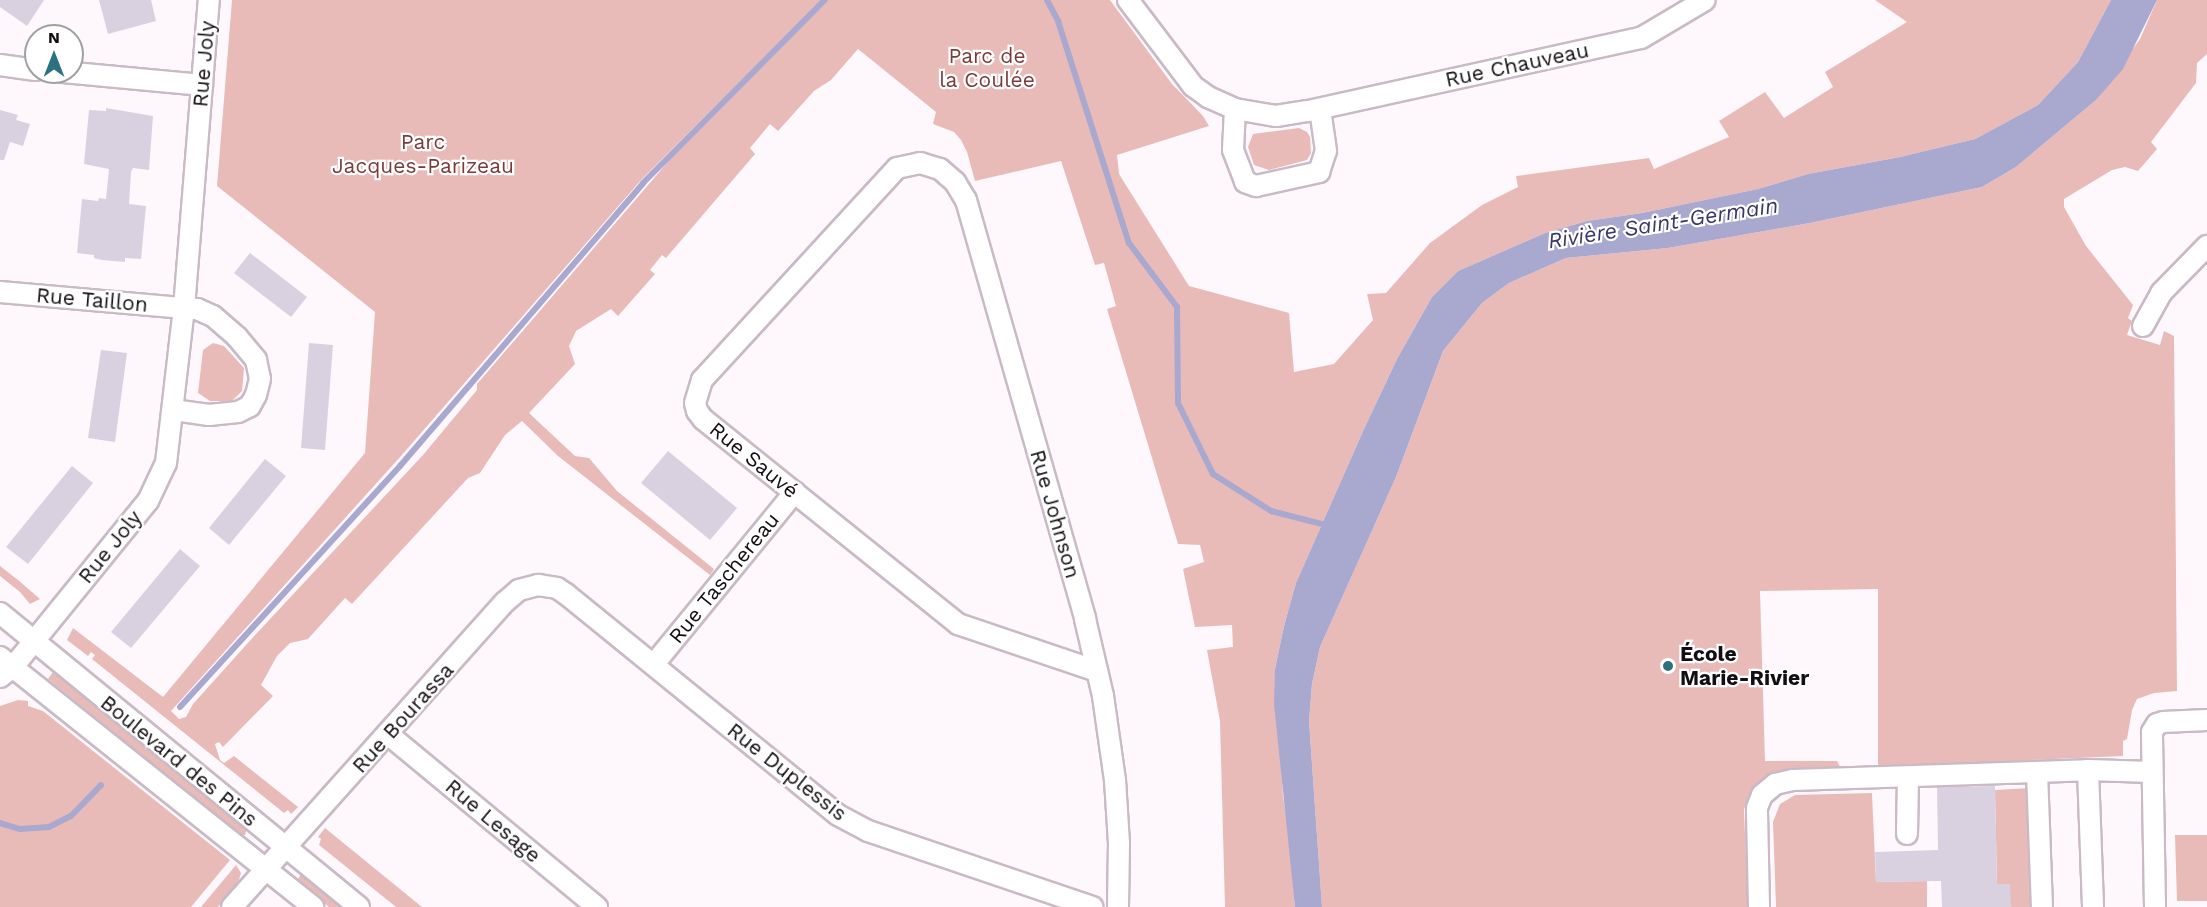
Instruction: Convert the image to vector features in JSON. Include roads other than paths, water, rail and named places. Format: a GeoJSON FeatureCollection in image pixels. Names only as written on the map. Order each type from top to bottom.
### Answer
{"type":"FeatureCollection","features":[{"type":"Feature","properties":{"kind":"street","name":"Rue Joly"},"geometry":{"type":"LineString","coordinates":[[4,667],[33,641],[154,491],[166,463],[174,410],[184,308],[209,0]]}},
{"type":"Feature","properties":{"kind":"street","name":"Rue Chauveau"},"geometry":{"type":"LineString","coordinates":[[1128,0],[1185,78],[1209,97],[1235,109],[1276,116],[1320,109],[1641,38],[1705,0]]}},
{"type":"Feature","properties":{"kind":"street"},"geometry":{"type":"LineString","coordinates":[[0,65],[24,68]]}},
{"type":"Feature","properties":{"kind":"street"},"geometry":{"type":"LineString","coordinates":[[84,74],[202,85]]}},
{"type":"Feature","properties":{"kind":"street"},"geometry":{"type":"LineString","coordinates":[[1235,109],[1233,150],[1245,182],[1256,186],[1319,172],[1326,151],[1320,109]]}},
{"type":"Feature","properties":{"kind":"street","name":"Rue Sauvé"},"geometry":{"type":"LineString","coordinates":[[908,164],[897,168],[887,177],[708,373],[698,388],[695,403],[703,419],[958,624],[1097,671]]}},
{"type":"Feature","properties":{"kind":"street","name":"Rue Johnson"},"geometry":{"type":"LineString","coordinates":[[908,164],[932,165],[940,169],[955,182],[966,200],[1097,671],[1108,723],[1115,780],[1119,843],[1118,907]]}},
{"type":"Feature","properties":{"kind":"street"},"geometry":{"type":"LineString","coordinates":[[2143,326],[2162,293],[2207,246]]}},
{"type":"Feature","properties":{"kind":"street","name":"Rue Taillon"},"geometry":{"type":"LineString","coordinates":[[0,292],[184,308]]}},
{"type":"Feature","properties":{"kind":"street"},"geometry":{"type":"LineString","coordinates":[[174,410],[209,415],[238,412],[253,401],[260,379],[256,360],[237,337],[213,316],[197,309],[184,308]]}},
{"type":"Feature","properties":{"kind":"street","name":"Rue Taschereau"},"geometry":{"type":"LineString","coordinates":[[654,664],[795,492]]}},
{"type":"Feature","properties":{"kind":"street","name":"Rue Bourassa"},"geometry":{"type":"LineString","coordinates":[[232,907],[512,596],[528,586],[549,586]]}},
{"type":"Feature","properties":{"kind":"street","name":"Rue Duplessis"},"geometry":{"type":"LineString","coordinates":[[549,586],[566,594],[823,803],[853,824],[1093,907]]}},
{"type":"Feature","properties":{"kind":"street","name":"Boulevard des Pins"},"geometry":{"type":"LineString","coordinates":[[0,613],[359,907]]}},
{"type":"Feature","properties":{"kind":"street","name":"Boulevard des Pins"},"geometry":{"type":"LineString","coordinates":[[4,667],[266,868],[313,907]]}},
{"type":"Feature","properties":{"kind":"street"},"geometry":{"type":"LineString","coordinates":[[2155,907],[2152,732],[2157,724],[2163,722],[2207,720]]}},
{"type":"Feature","properties":{"kind":"street","name":"Rue Lesage"},"geometry":{"type":"LineString","coordinates":[[389,735],[597,907]]}},
{"type":"Feature","properties":{"kind":"street"},"geometry":{"type":"LineString","coordinates":[[1759,907],[1757,808],[1767,788],[1793,780],[2088,770],[2152,771]]}},
{"type":"Feature","properties":{"kind":"street"},"geometry":{"type":"LineString","coordinates":[[2088,770],[2093,907]]}},
{"type":"Feature","properties":{"kind":"street"},"geometry":{"type":"LineString","coordinates":[[2037,772],[2042,907]]}},
{"type":"Feature","properties":{"kind":"street"},"geometry":{"type":"LineString","coordinates":[[1907,834],[1908,777]]}},
{"type":"Feature","properties":{"kind":"water","name":"Rivière Saint-Germain"},"geometry":{"type":"Polygon","coordinates":[[[2111,0],[2157,0],[2123,69],[2096,100],[2016,167],[1982,187],[1810,223],[1668,248],[1566,258],[1509,283],[1482,303],[1443,351],[1396,477],[1320,647],[1312,684],[1309,721],[1322,907],[1295,907],[1274,704],[1275,669],[1284,626],[1296,583],[1364,429],[1397,359],[1432,297],[1458,271],[1545,233],[1587,221],[1642,213],[1758,189],[1808,174],[1900,157],[1975,139],[2038,105],[2078,62],[2111,0]]]}},
{"type":"Feature","properties":{"kind":"waterway"},"geometry":{"type":"LineString","coordinates":[[180,707],[400,466],[643,183],[825,0]]}},
{"type":"Feature","properties":{"kind":"waterway"},"geometry":{"type":"LineString","coordinates":[[1047,0],[1058,21],[1129,243],[1177,307],[1178,403],[1213,474],[1271,511],[1330,526]]}},
{"type":"Feature","properties":{"kind":"waterway"},"geometry":{"type":"LineString","coordinates":[[0,823],[20,829],[49,827],[71,816],[101,785]]}},
{"type":"Feature","properties":{"kind":"place","name":"École Marie-Rivier"},"geometry":{"type":"Point","coordinates":[1668,666]}},
{"type":"Feature","properties":{"kind":"park label","name":"Parc de la Coulée"},"geometry":{"type":"Point","coordinates":[987,68]}},
{"type":"Feature","properties":{"kind":"park label","name":"Parc Jacques-Parizeau"},"geometry":{"type":"Point","coordinates":[423,154]}}]}
